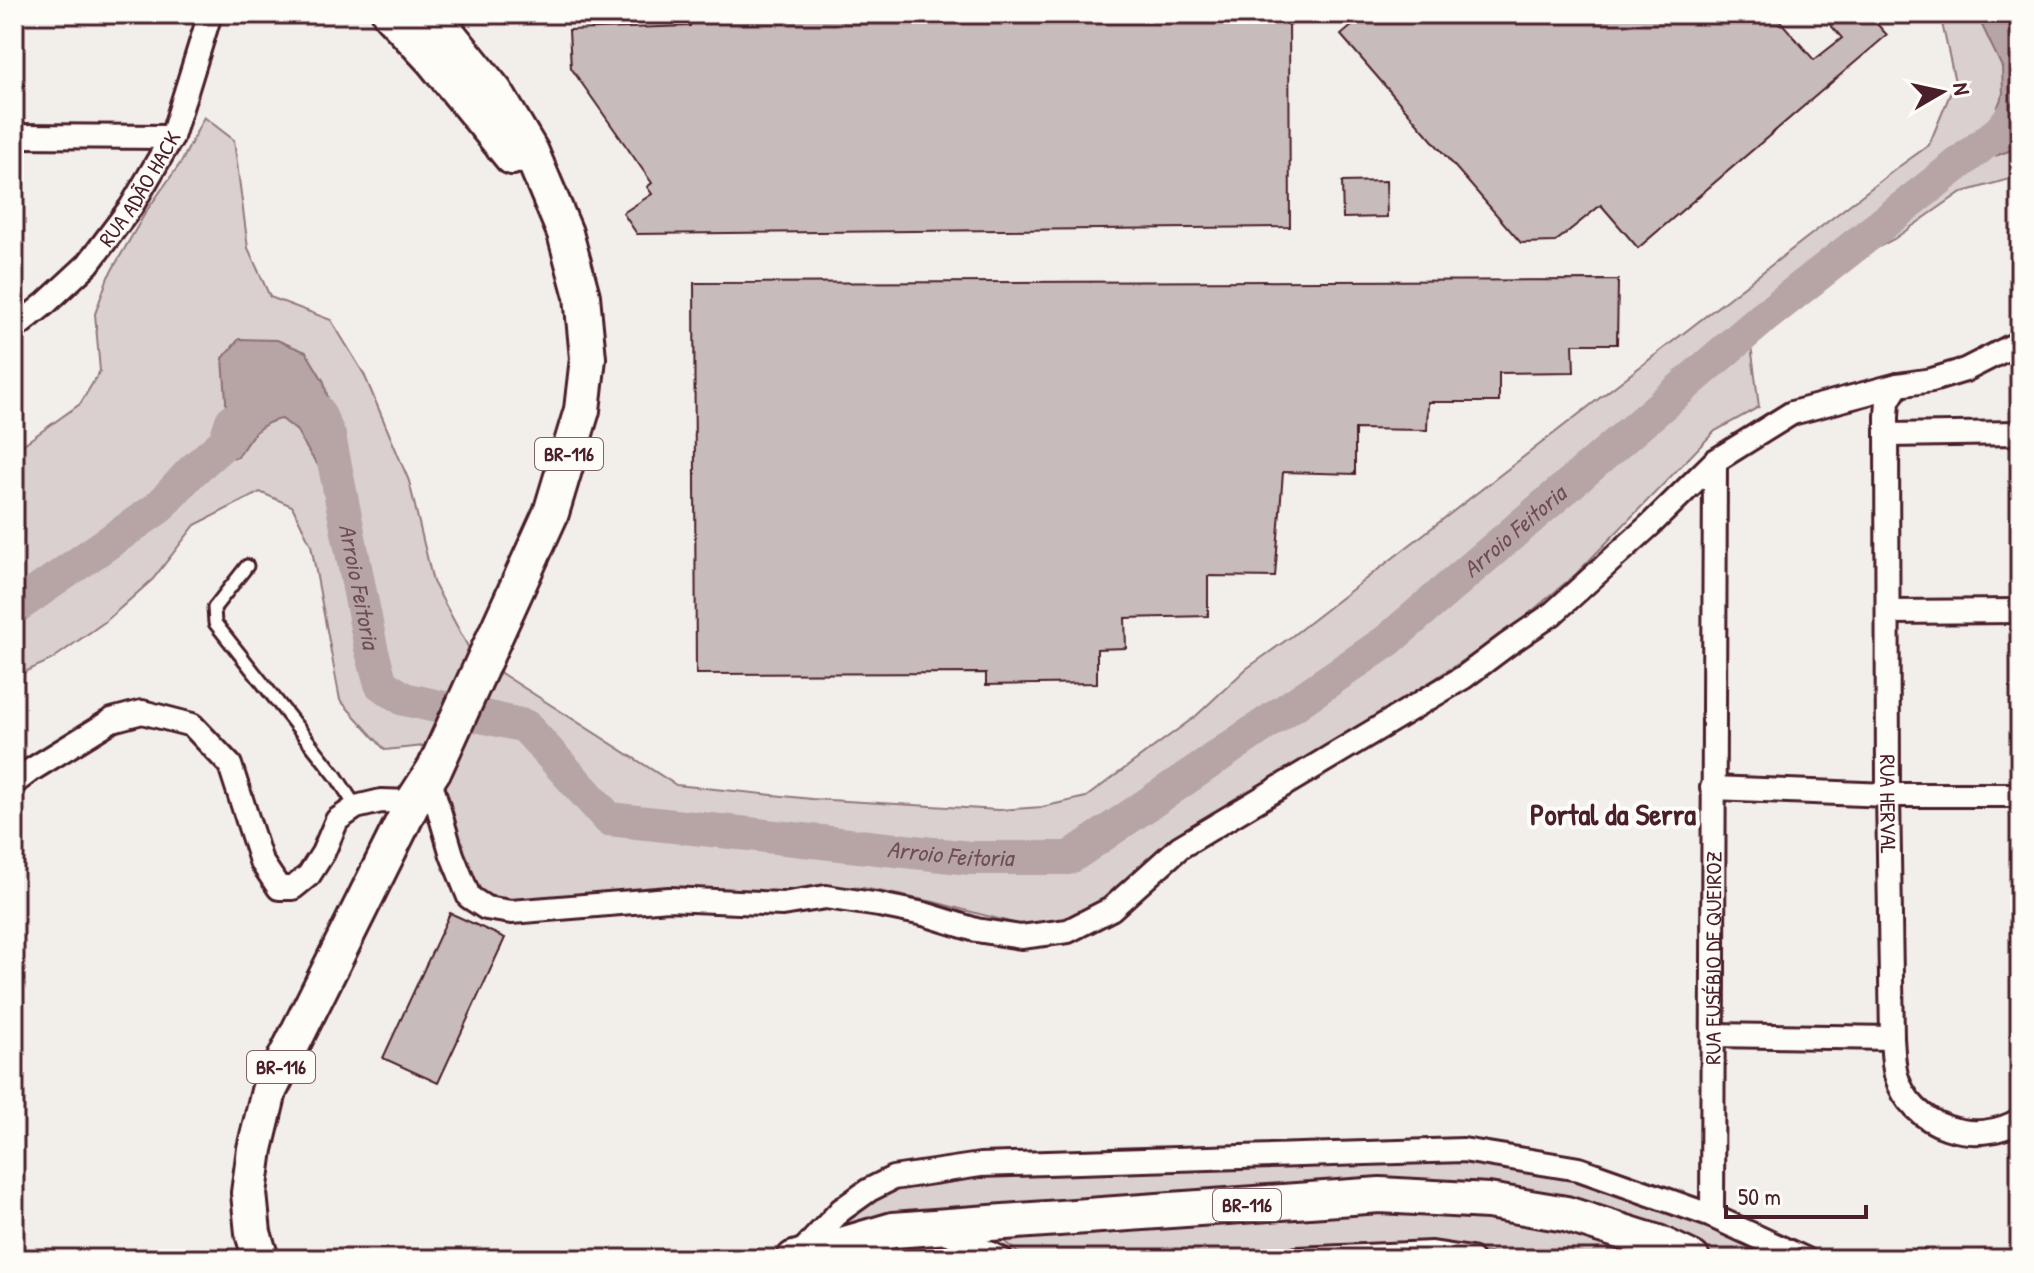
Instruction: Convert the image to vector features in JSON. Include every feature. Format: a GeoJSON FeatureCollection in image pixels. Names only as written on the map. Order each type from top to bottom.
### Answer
{"type":"FeatureCollection","features":[{"type":"Feature","properties":{"kind":"main road","name":"BR-116"},"geometry":{"type":"LineString","coordinates":[[390,14],[502,142],[565,233]]}},
{"type":"Feature","properties":{"kind":"main road","name":"BR-116"},"geometry":{"type":"LineString","coordinates":[[261,1259],[253,1233],[249,1193],[255,1149],[269,1091],[484,663],[551,513],[582,410],[588,358],[582,296],[565,233],[531,152],[495,92],[432,14]]}},
{"type":"Feature","properties":{"kind":"main road","name":"BR-116"},"geometry":{"type":"LineString","coordinates":[[796,1258],[893,1230],[1380,1195],[1488,1201],[1566,1214],[1658,1243],[1692,1259]]}},
{"type":"Feature","properties":{"kind":"street","name":"RUA ADÃO HACK"},"geometry":{"type":"LineString","coordinates":[[14,329],[88,264],[131,207],[172,137],[210,14]]}},
{"type":"Feature","properties":{"kind":"street"},"geometry":{"type":"LineString","coordinates":[[14,136],[172,137]]}},
{"type":"Feature","properties":{"kind":"street"},"geometry":{"type":"LineString","coordinates":[[14,783],[112,720],[142,712],[192,725],[230,765],[261,861],[279,888],[293,888],[309,875],[323,853],[337,820],[356,807],[381,801],[426,782],[469,897],[486,908],[511,912],[669,899],[782,904],[826,897],[924,914],[976,930],[1021,937],[1068,931],[1111,909],[1180,847],[1464,677],[1552,614],[1715,461],[1792,413],[1965,370],[2020,342]]}},
{"type":"Feature","properties":{"kind":"street","name":"RUA HERVAL"},"geometry":{"type":"LineString","coordinates":[[1898,385],[1888,401],[1887,435],[1888,795],[1892,1038],[1896,1077],[1913,1104],[1940,1125],[1958,1131],[1988,1133],[2020,1120]]}},
{"type":"Feature","properties":{"kind":"street"},"geometry":{"type":"LineString","coordinates":[[1887,435],[2020,433]]}},
{"type":"Feature","properties":{"kind":"street","name":"RUA EUSÉBIO DE QUEIROZ"},"geometry":{"type":"LineString","coordinates":[[1712,1216],[1715,461]]}},
{"type":"Feature","properties":{"kind":"street"},"geometry":{"type":"LineString","coordinates":[[1888,612],[2020,611]]}},
{"type":"Feature","properties":{"kind":"street"},"geometry":{"type":"LineString","coordinates":[[1712,788],[1888,795],[2020,795]]}},
{"type":"Feature","properties":{"kind":"street"},"geometry":{"type":"LineString","coordinates":[[1713,1035],[1892,1038]]}},
{"type":"Feature","properties":{"kind":"street"},"geometry":{"type":"LineString","coordinates":[[796,1258],[841,1210],[893,1178],[980,1165],[1463,1150],[1579,1169],[1712,1216],[1805,1259]]}},
{"type":"Feature","properties":{"kind":"street"},"geometry":{"type":"LineString","coordinates":[[937,1227],[1001,1259]]}},
{"type":"Feature","properties":{"kind":"street"},"geometry":{"type":"LineString","coordinates":[[1297,1259],[1432,1253],[1471,1259]]}},
{"type":"Feature","properties":{"kind":"lane"},"geometry":{"type":"LineString","coordinates":[[247,566],[214,608],[215,623],[336,776],[356,807]]}},
{"type":"Feature","properties":{"kind":"shaded area"},"geometry":{"type":"Polygon","coordinates":[[[1940,14],[2020,14],[2020,176],[1960,193],[1894,239],[1840,268],[1764,326],[1751,345],[1759,407],[1715,431],[1576,574],[1506,633],[1338,741],[1173,837],[1151,862],[1110,897],[1065,921],[1021,925],[934,902],[863,888],[818,886],[786,893],[742,890],[659,893],[533,903],[488,898],[470,876],[454,832],[441,773],[493,668],[676,785],[812,799],[999,810],[1042,807],[1086,797],[1196,716],[1246,669],[1929,145],[1955,82],[1940,14]]]}},
{"type":"Feature","properties":{"kind":"shaded area"},"geometry":{"type":"Polygon","coordinates":[[[1969,14],[2020,14],[2020,146],[1993,156],[1965,159],[1965,145],[1977,130],[1994,117],[2003,93],[2002,67],[1979,19],[1969,14]]]}},
{"type":"Feature","properties":{"kind":"shaded area"},"geometry":{"type":"Polygon","coordinates":[[[204,117],[234,140],[248,248],[270,297],[331,320],[364,374],[409,481],[433,582],[472,654],[424,746],[385,750],[340,700],[311,545],[292,506],[260,492],[195,525],[153,579],[106,621],[51,660],[14,677],[14,451],[80,404],[100,371],[95,314],[108,277],[147,210],[182,161],[204,117]]]}},
{"type":"Feature","properties":{"kind":"shaded area"},"geometry":{"type":"Polygon","coordinates":[[[239,339],[277,340],[306,352],[324,382],[333,421],[332,450],[336,469],[329,480],[297,431],[282,419],[261,427],[238,457],[207,459],[225,442],[223,358],[239,339]]]}},
{"type":"Feature","properties":{"kind":"shaded area"},"geometry":{"type":"Polygon","coordinates":[[[1404,1158],[1476,1163],[1573,1179],[1716,1230],[1776,1259],[1714,1259],[1657,1236],[1456,1188],[831,1234],[870,1200],[907,1186],[1090,1171],[1404,1158]]]}},
{"type":"Feature","properties":{"kind":"shaded area"},"geometry":{"type":"Polygon","coordinates":[[[1383,1203],[1523,1218],[1666,1259],[1524,1259],[1426,1245],[1128,1259],[1046,1259],[1018,1253],[992,1231],[1383,1203]]]}},
{"type":"Feature","properties":{"kind":"building"},"geometry":{"type":"Polygon","coordinates":[[[690,14],[1289,14],[1290,227],[637,234],[623,213],[652,194],[647,187],[652,183],[571,68],[569,30],[690,26],[690,14]]]}},
{"type":"Feature","properties":{"kind":"building"},"geometry":{"type":"Polygon","coordinates":[[[1366,14],[1774,14],[1814,60],[1842,38],[1821,14],[1868,14],[1887,35],[1638,248],[1601,205],[1555,242],[1521,243],[1341,35],[1366,14]]]}},
{"type":"Feature","properties":{"kind":"building"},"geometry":{"type":"Polygon","coordinates":[[[1386,181],[1387,217],[1343,218],[1342,182],[1386,181]]]}},
{"type":"Feature","properties":{"kind":"building"},"geometry":{"type":"Polygon","coordinates":[[[1618,280],[1617,344],[1573,344],[1574,372],[1499,373],[1499,402],[1428,402],[1427,430],[1355,429],[1355,474],[1283,472],[1275,577],[1208,576],[1208,616],[1125,618],[1126,648],[1097,649],[1097,683],[986,685],[986,673],[696,674],[694,283],[1618,280]]]}},
{"type":"Feature","properties":{"kind":"building"},"geometry":{"type":"Polygon","coordinates":[[[450,913],[505,938],[438,1083],[383,1058],[450,913]]]}},
{"type":"Feature","properties":{"kind":"waterway","name":"Arroio Feitoria"},"geometry":{"type":"LineString","coordinates":[[317,410],[329,436],[381,684],[404,699],[525,726],[609,819],[970,858],[1069,858],[1387,641],[1763,318],[2000,131],[2020,107]]}},
{"type":"Feature","properties":{"kind":"waterway","name":"Arroio Feitoria"},"geometry":{"type":"LineString","coordinates":[[14,608],[158,508],[191,472],[225,442],[232,421]]}},
{"type":"Feature","properties":{"kind":"district","name":"Portal da Serra"},"geometry":{"type":"Point","coordinates":[1613,815]}}]}
